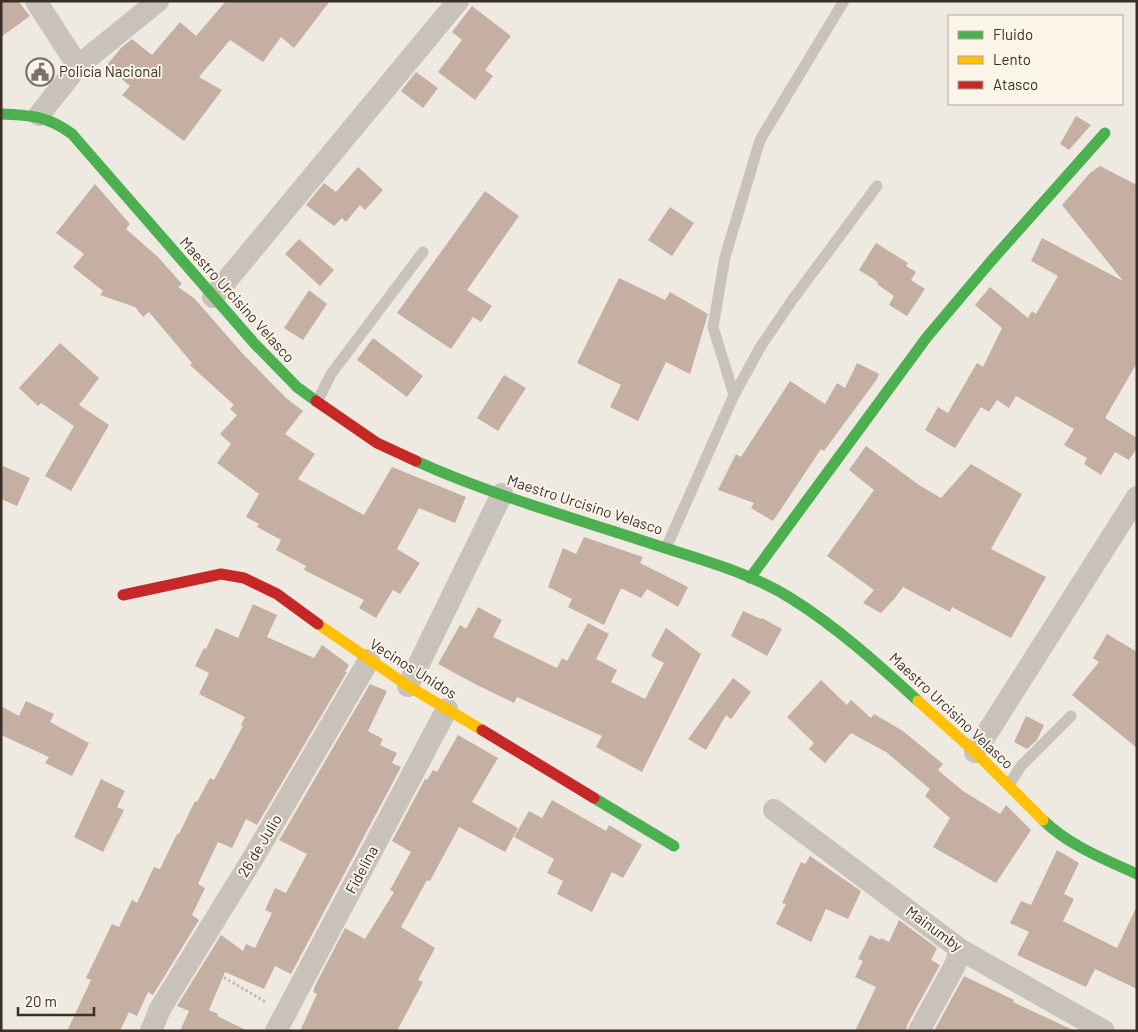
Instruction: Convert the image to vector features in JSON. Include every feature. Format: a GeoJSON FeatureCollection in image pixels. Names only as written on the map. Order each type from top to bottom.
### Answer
{"type":"FeatureCollection","features":[{"type":"Feature","properties":{"kind":"street"},"geometry":{"type":"LineString","coordinates":[[36,1],[78,66]]}},
{"type":"Feature","properties":{"kind":"street"},"geometry":{"type":"LineString","coordinates":[[1,114],[49,120],[78,66],[158,1]]}},
{"type":"Feature","properties":{"kind":"street"},"geometry":{"type":"LineString","coordinates":[[213,297],[458,1]]}},
{"type":"Feature","properties":{"kind":"street","name":"Maestro Urcisino Velasco"},"geometry":{"type":"LineString","coordinates":[[49,120],[72,134],[254,343],[297,387],[317,402],[377,443],[420,463],[502,494],[712,563],[750,578],[790,598],[828,624],[867,655],[975,752],[1051,828],[1098,857],[1137,874]]}},
{"type":"Feature","properties":{"kind":"street"},"geometry":{"type":"LineString","coordinates":[[750,578],[927,337],[992,260],[1105,133]]}},
{"type":"Feature","properties":{"kind":"street"},"geometry":{"type":"LineString","coordinates":[[408,686],[502,494]]}},
{"type":"Feature","properties":{"kind":"street"},"geometry":{"type":"LineString","coordinates":[[975,752],[1137,498]]}},
{"type":"Feature","properties":{"kind":"street","name":"Vecinos Unidos"},"geometry":{"type":"LineString","coordinates":[[123,595],[221,574],[244,578],[277,594],[408,686],[674,846]]}},
{"type":"Feature","properties":{"kind":"street","name":"26 de Julio"},"geometry":{"type":"LineString","coordinates":[[150,1031],[160,1009],[253,858],[369,660]]}},
{"type":"Feature","properties":{"kind":"street","name":"Fidelina"},"geometry":{"type":"LineString","coordinates":[[281,1022],[448,709]]}},
{"type":"Feature","properties":{"kind":"street","name":"Mainumby"},"geometry":{"type":"LineString","coordinates":[[774,810],[961,950],[1104,1031]]}},
{"type":"Feature","properties":{"kind":"street"},"geometry":{"type":"LineString","coordinates":[[919,1031],[961,950]]}},
{"type":"Feature","properties":{"kind":"lane"},"geometry":{"type":"LineString","coordinates":[[734,395],[713,327],[724,257],[760,140],[844,1]]}},
{"type":"Feature","properties":{"kind":"lane"},"geometry":{"type":"LineString","coordinates":[[666,548],[734,395],[761,346],[793,299],[877,186]]}},
{"type":"Feature","properties":{"kind":"lane"},"geometry":{"type":"LineString","coordinates":[[317,402],[331,374],[423,252]]}},
{"type":"Feature","properties":{"kind":"lane"},"geometry":{"type":"LineString","coordinates":[[1009,785],[1021,766],[1071,716]]}},
{"type":"Feature","properties":{"kind":"path"},"geometry":{"type":"LineString","coordinates":[[191,959],[281,1022]]}},
{"type":"Feature","properties":{"kind":"building"},"geometry":{"type":"Polygon","coordinates":[[[1,1],[18,1],[30,16],[1,37],[1,1]]]}},
{"type":"Feature","properties":{"kind":"building"},"geometry":{"type":"Polygon","coordinates":[[[226,1],[330,1],[294,48],[281,37],[263,62],[230,40],[199,77],[222,90],[184,141],[122,95],[130,86],[106,66],[121,48],[132,39],[152,55],[180,22],[196,36],[226,1]]]}},
{"type":"Feature","properties":{"kind":"building"},"geometry":{"type":"Polygon","coordinates":[[[472,6],[511,36],[485,70],[493,76],[475,100],[438,72],[462,40],[452,32],[472,6]]]}},
{"type":"Feature","properties":{"kind":"building"},"geometry":{"type":"Polygon","coordinates":[[[416,72],[438,88],[423,108],[401,91],[416,72]]]}},
{"type":"Feature","properties":{"kind":"building"},"geometry":{"type":"Polygon","coordinates":[[[1076,116],[1091,125],[1069,150],[1060,144],[1076,116]]]}},
{"type":"Feature","properties":{"kind":"building"},"geometry":{"type":"Polygon","coordinates":[[[1100,166],[1137,185],[1137,363],[1105,418],[1137,438],[1137,448],[1129,460],[1115,452],[1101,475],[1084,464],[1087,458],[1064,445],[1074,429],[1016,396],[1009,408],[997,400],[989,412],[981,407],[955,448],[925,430],[938,407],[948,413],[977,363],[983,367],[1002,328],[975,305],[990,287],[1028,318],[1032,311],[1036,314],[1058,276],[1031,261],[1042,238],[1123,281],[1062,205],[1090,173],[1100,166]]]}},
{"type":"Feature","properties":{"kind":"building"},"geometry":{"type":"Polygon","coordinates":[[[358,167],[383,190],[365,210],[360,205],[346,222],[342,218],[334,226],[306,205],[324,183],[336,192],[358,167]]]}},
{"type":"Feature","properties":{"kind":"building"},"geometry":{"type":"Polygon","coordinates":[[[95,184],[130,224],[126,229],[158,257],[182,284],[178,287],[194,298],[243,354],[286,398],[303,411],[285,434],[315,454],[298,479],[364,515],[392,467],[466,497],[455,523],[419,508],[397,549],[420,563],[400,594],[393,590],[376,618],[359,608],[364,600],[304,570],[306,566],[276,550],[281,540],[257,527],[259,524],[246,517],[259,494],[217,463],[231,444],[220,434],[237,415],[230,409],[234,405],[190,365],[192,363],[149,312],[143,317],[135,307],[100,295],[103,291],[73,267],[84,254],[56,233],[95,184]]]}},
{"type":"Feature","properties":{"kind":"building"},"geometry":{"type":"Polygon","coordinates":[[[485,191],[519,216],[467,290],[492,306],[481,322],[473,317],[451,349],[397,313],[485,191]]]}},
{"type":"Feature","properties":{"kind":"building"},"geometry":{"type":"Polygon","coordinates":[[[670,207],[694,223],[672,256],[648,240],[670,207]]]}},
{"type":"Feature","properties":{"kind":"building"},"geometry":{"type":"Polygon","coordinates":[[[299,239],[334,270],[320,286],[285,254],[299,239]]]}},
{"type":"Feature","properties":{"kind":"building"},"geometry":{"type":"Polygon","coordinates":[[[876,243],[908,263],[906,266],[916,272],[911,280],[925,289],[907,316],[889,305],[894,296],[877,284],[878,282],[859,270],[876,243]]]}},
{"type":"Feature","properties":{"kind":"building"},"geometry":{"type":"Polygon","coordinates":[[[619,278],[665,300],[670,292],[708,314],[690,374],[666,362],[638,421],[610,407],[621,385],[577,363],[619,278]]]}},
{"type":"Feature","properties":{"kind":"building"},"geometry":{"type":"Polygon","coordinates":[[[309,290],[327,304],[303,340],[284,328],[309,290]]]}},
{"type":"Feature","properties":{"kind":"building"},"geometry":{"type":"Polygon","coordinates":[[[373,338],[423,376],[407,397],[357,360],[373,338]]]}},
{"type":"Feature","properties":{"kind":"building"},"geometry":{"type":"Polygon","coordinates":[[[60,343],[99,378],[79,405],[109,425],[71,491],[45,476],[74,426],[41,403],[38,406],[19,388],[60,343]]]}},
{"type":"Feature","properties":{"kind":"building"},"geometry":{"type":"Polygon","coordinates":[[[857,363],[879,374],[877,379],[824,451],[821,449],[773,521],[751,508],[754,503],[718,490],[736,454],[741,457],[790,381],[825,404],[837,383],[845,388],[857,363]]]}},
{"type":"Feature","properties":{"kind":"building"},"geometry":{"type":"Polygon","coordinates":[[[504,375],[526,388],[498,431],[477,418],[504,375]]]}},
{"type":"Feature","properties":{"kind":"building"},"geometry":{"type":"Polygon","coordinates":[[[866,446],[919,485],[941,498],[971,464],[1022,494],[991,549],[1046,577],[1011,638],[952,607],[950,612],[903,587],[881,613],[863,603],[874,590],[827,556],[874,490],[849,470],[866,446]]]}},
{"type":"Feature","properties":{"kind":"building"},"geometry":{"type":"Polygon","coordinates":[[[1,465],[30,478],[17,506],[1,499],[1,465]]]}},
{"type":"Feature","properties":{"kind":"building"},"geometry":{"type":"Polygon","coordinates":[[[584,537],[643,557],[640,563],[688,587],[678,607],[647,589],[641,598],[621,588],[604,625],[568,607],[572,599],[548,587],[563,548],[576,554],[584,537]]]}},
{"type":"Feature","properties":{"kind":"building"},"geometry":{"type":"Polygon","coordinates":[[[253,604],[277,615],[267,637],[314,658],[322,645],[349,665],[345,672],[347,672],[257,825],[246,819],[232,848],[218,842],[198,884],[205,888],[192,915],[199,920],[153,995],[148,992],[137,1016],[129,1012],[120,1031],[67,1031],[91,980],[86,978],[112,924],[119,927],[132,900],[137,903],[154,867],[160,869],[195,801],[197,802],[210,778],[214,780],[243,726],[241,725],[245,717],[199,694],[209,673],[195,666],[216,628],[238,638],[253,604]]]}},
{"type":"Feature","properties":{"kind":"building"},"geometry":{"type":"Polygon","coordinates":[[[478,607],[502,620],[493,637],[557,668],[562,658],[567,661],[588,623],[609,634],[596,659],[617,670],[611,682],[645,699],[664,663],[651,656],[666,628],[701,654],[642,772],[596,747],[602,736],[517,697],[514,703],[438,664],[460,625],[466,629],[478,607]]]}},
{"type":"Feature","properties":{"kind":"building"},"geometry":{"type":"Polygon","coordinates":[[[743,611],[762,618],[782,629],[767,656],[731,636],[743,611]]]}},
{"type":"Feature","properties":{"kind":"building"},"geometry":{"type":"Polygon","coordinates":[[[1107,634],[1137,652],[1137,748],[1072,695],[1099,662],[1093,658],[1107,634]]]}},
{"type":"Feature","properties":{"kind":"building"},"geometry":{"type":"Polygon","coordinates":[[[733,678],[751,692],[731,719],[726,715],[706,750],[688,739],[733,678]]]}},
{"type":"Feature","properties":{"kind":"building"},"geometry":{"type":"Polygon","coordinates":[[[821,680],[847,705],[851,700],[871,718],[874,714],[903,731],[943,764],[938,770],[963,791],[1000,814],[1006,805],[1031,830],[996,883],[933,847],[950,818],[925,796],[930,789],[886,752],[851,733],[825,763],[809,749],[814,743],[787,717],[821,680]]]}},
{"type":"Feature","properties":{"kind":"building"},"geometry":{"type":"Polygon","coordinates":[[[370,684],[387,691],[368,731],[383,739],[380,745],[397,753],[392,763],[401,767],[291,974],[275,966],[264,989],[225,972],[209,1010],[248,1031],[180,1031],[189,1011],[177,1006],[221,935],[243,951],[246,944],[255,948],[272,913],[265,910],[275,888],[286,893],[307,854],[279,840],[370,684]]]}},
{"type":"Feature","properties":{"kind":"building"},"geometry":{"type":"Polygon","coordinates":[[[26,701],[54,714],[50,722],[89,743],[72,776],[45,763],[49,757],[1,735],[1,706],[19,716],[26,701]]]}},
{"type":"Feature","properties":{"kind":"building"},"geometry":{"type":"Polygon","coordinates":[[[1026,716],[1044,725],[1037,740],[1027,749],[1014,742],[1026,716]]]}},
{"type":"Feature","properties":{"kind":"building"},"geometry":{"type":"Polygon","coordinates":[[[458,735],[498,758],[472,802],[518,828],[505,852],[459,827],[430,881],[427,880],[401,927],[435,948],[418,980],[423,982],[397,1031],[300,1031],[317,994],[313,992],[315,986],[345,928],[365,939],[394,892],[390,890],[411,852],[392,841],[425,779],[427,780],[433,770],[437,772],[458,735]]]}},
{"type":"Feature","properties":{"kind":"building"},"geometry":{"type":"Polygon","coordinates":[[[101,779],[125,791],[117,807],[124,810],[103,852],[74,837],[101,779]]]}},
{"type":"Feature","properties":{"kind":"building"},"geometry":{"type":"Polygon","coordinates":[[[552,800],[606,831],[609,825],[642,845],[623,878],[612,872],[592,912],[557,894],[563,881],[547,873],[554,859],[514,837],[529,811],[542,818],[552,800]]]}},
{"type":"Feature","properties":{"kind":"building"},"geometry":{"type":"Polygon","coordinates":[[[1057,850],[1079,863],[1064,894],[1074,899],[1063,921],[1117,948],[1137,906],[1137,989],[1095,969],[1086,987],[1017,955],[1029,932],[1010,923],[1021,901],[1031,905],[1057,850]]]}},
{"type":"Feature","properties":{"kind":"building"},"geometry":{"type":"Polygon","coordinates":[[[810,856],[861,891],[848,919],[826,909],[811,942],[776,924],[786,904],[782,903],[801,862],[805,864],[810,856]]]}},
{"type":"Feature","properties":{"kind":"building"},"geometry":{"type":"Polygon","coordinates":[[[899,920],[937,948],[931,960],[940,965],[907,1025],[906,1031],[855,1031],[876,987],[855,977],[863,961],[858,959],[870,935],[889,942],[899,920]]]}},
{"type":"Feature","properties":{"kind":"building"},"geometry":{"type":"Polygon","coordinates":[[[964,976],[1014,1000],[1013,1002],[1075,1031],[934,1031],[964,976]]]}},
{"type":"Feature","properties":{"kind":"traffic: fast"},"geometry":{"type":"LineString","coordinates":[[1,114],[21,115],[47,120],[72,134],[254,343],[297,387],[316,401]]}},
{"type":"Feature","properties":{"kind":"traffic: fast"},"geometry":{"type":"LineString","coordinates":[[750,578],[927,337],[992,260],[1105,133]]}},
{"type":"Feature","properties":{"kind":"traffic: fast"},"geometry":{"type":"LineString","coordinates":[[416,461],[445,474],[506,496],[712,563],[761,582],[809,610],[841,634],[918,701]]}},
{"type":"Feature","properties":{"kind":"traffic: fast"},"geometry":{"type":"LineString","coordinates":[[594,798],[674,846]]}},
{"type":"Feature","properties":{"kind":"traffic: fast"},"geometry":{"type":"LineString","coordinates":[[1043,820],[1076,844],[1137,874]]}},
{"type":"Feature","properties":{"kind":"traffic: slow"},"geometry":{"type":"LineString","coordinates":[[318,624],[408,686],[482,730]]}},
{"type":"Feature","properties":{"kind":"traffic: slow"},"geometry":{"type":"LineString","coordinates":[[918,701],[975,752],[1043,820]]}},
{"type":"Feature","properties":{"kind":"traffic: jam"},"geometry":{"type":"LineString","coordinates":[[316,401],[377,443],[416,461]]}},
{"type":"Feature","properties":{"kind":"traffic: jam"},"geometry":{"type":"LineString","coordinates":[[123,595],[221,574],[244,578],[277,594],[318,624]]}},
{"type":"Feature","properties":{"kind":"traffic: jam"},"geometry":{"type":"LineString","coordinates":[[482,730],[594,798]]}},
{"type":"Feature","properties":{"kind":"place","name":"Policía Nacional"},"geometry":{"type":"Point","coordinates":[40,72]}}]}
